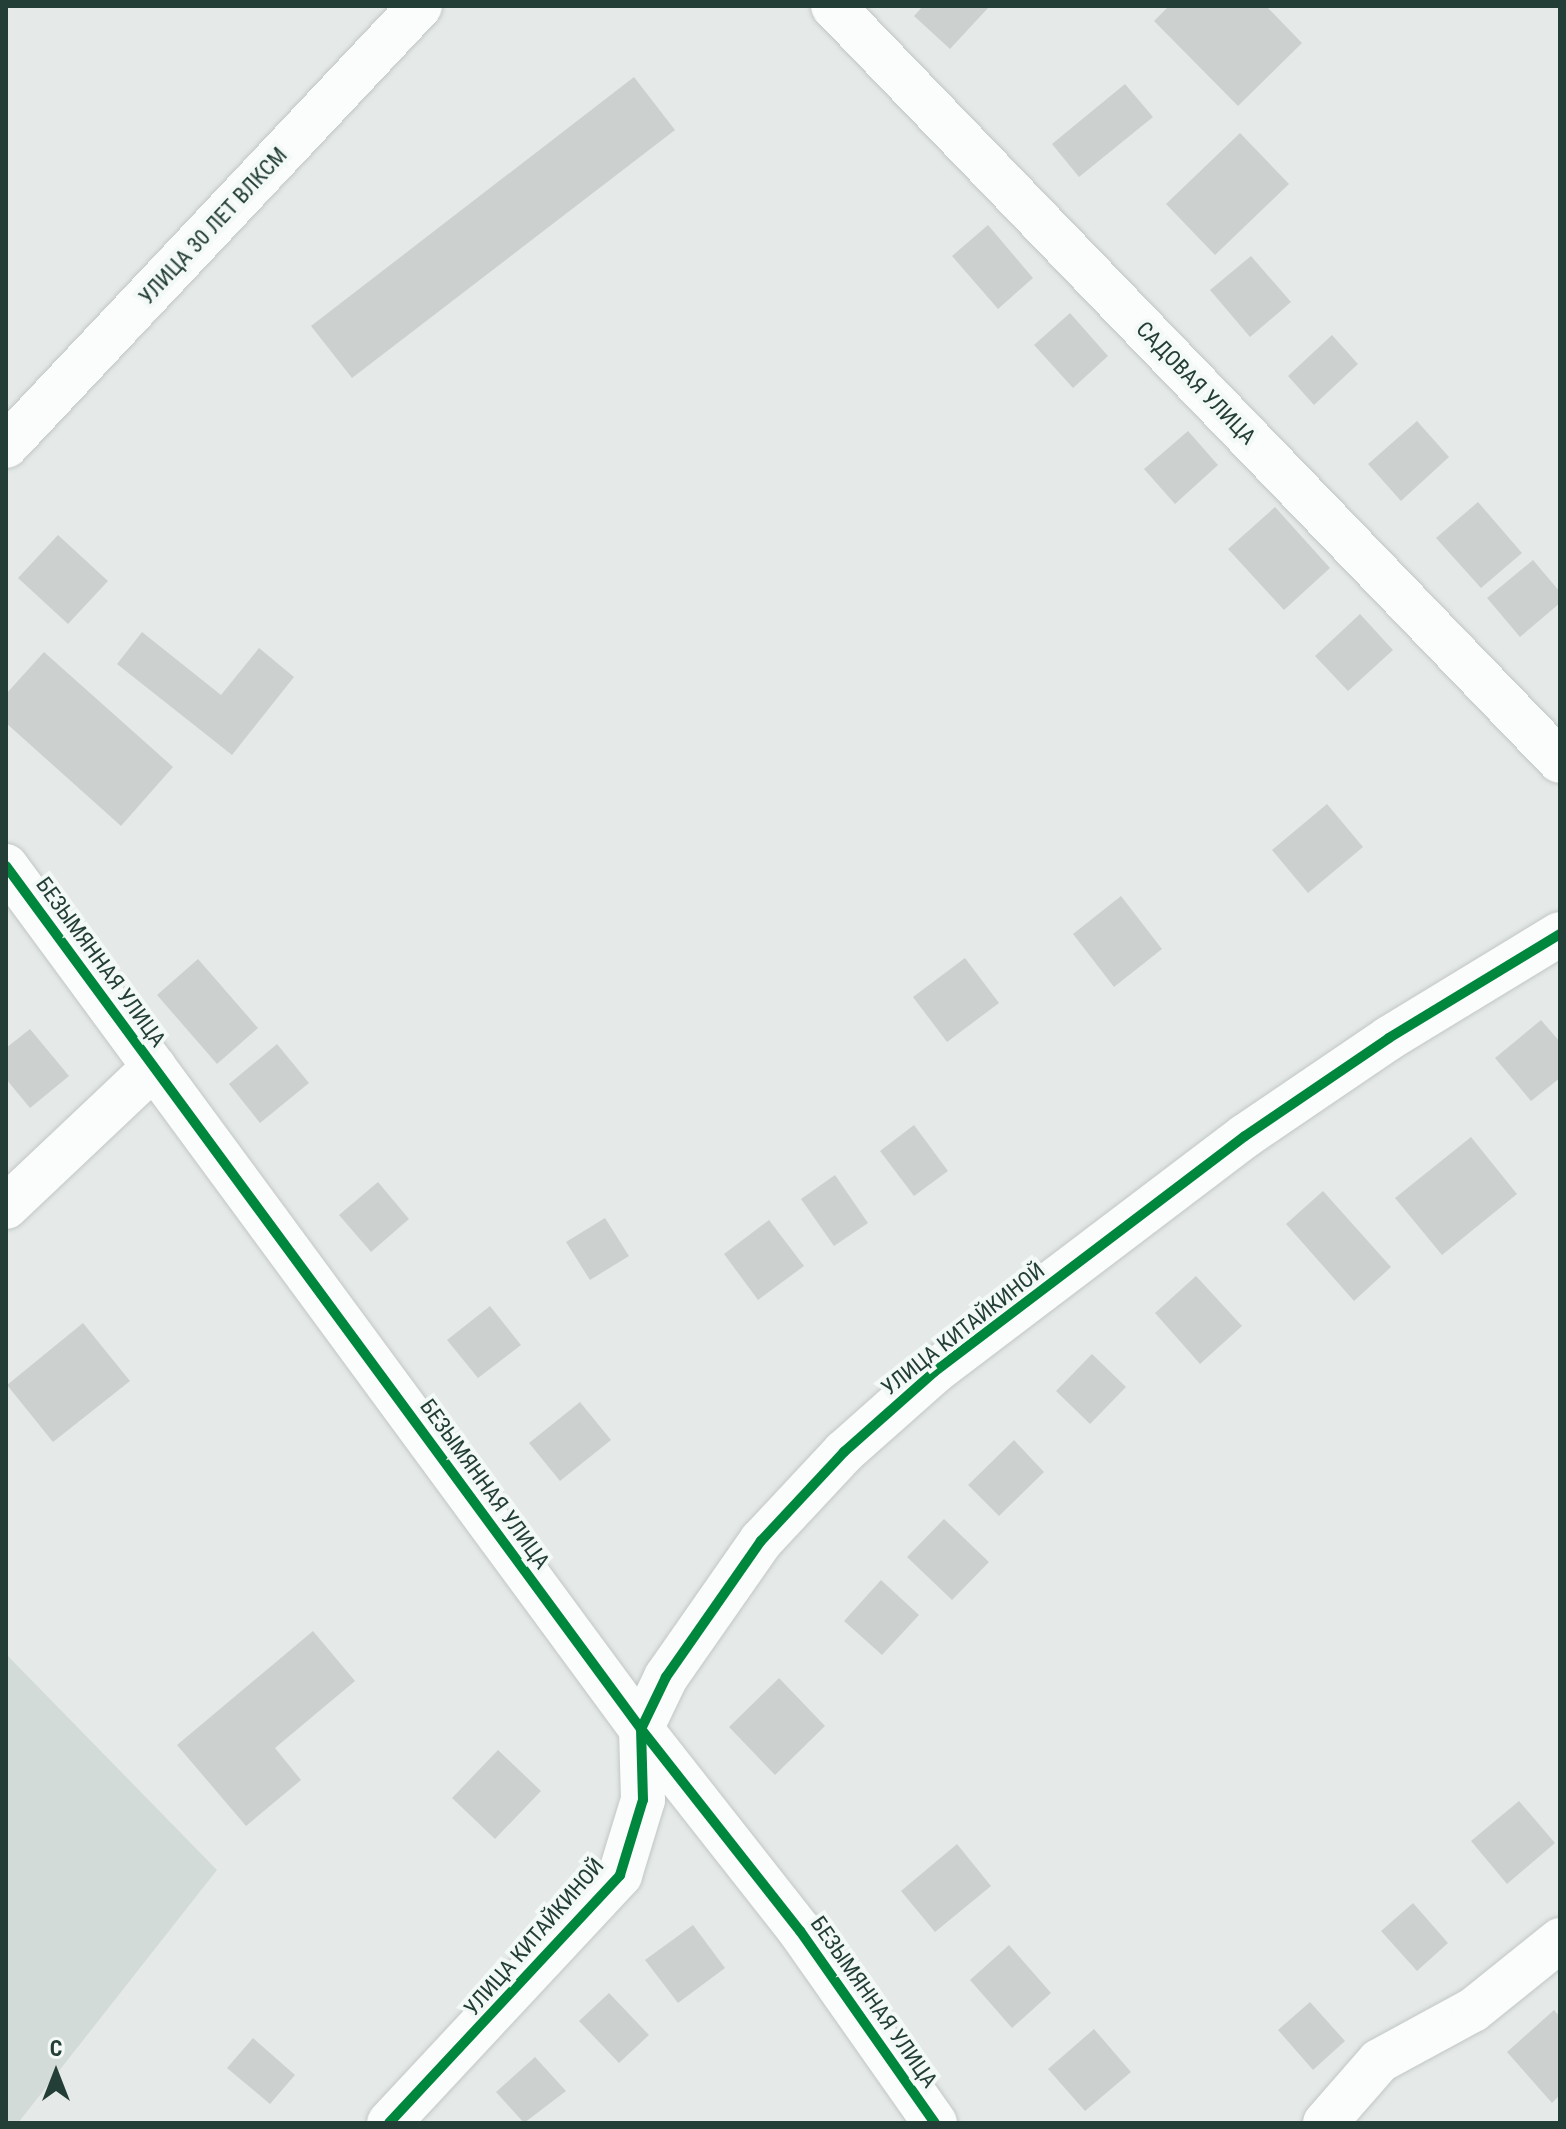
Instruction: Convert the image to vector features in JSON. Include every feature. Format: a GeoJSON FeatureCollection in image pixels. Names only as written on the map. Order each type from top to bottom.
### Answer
{"type":"FeatureCollection","features":[{"type":"Feature","properties":{"kind":"street","name":"УЛИЦА 30 ЛЕТ ВЛКСМ"},"geometry":{"type":"LineString","coordinates":[[6,446],[420,6]]}},
{"type":"Feature","properties":{"kind":"street","name":"САДОВАЯ УЛИЦА"},"geometry":{"type":"LineString","coordinates":[[833,6],[1560,761]]}},
{"type":"Feature","properties":{"kind":"street","name":"БЕЗЫМЯННАЯ УЛИЦА"},"geometry":{"type":"LineString","coordinates":[[6,866],[641,1729],[800,1931],[935,2123]]}},
{"type":"Feature","properties":{"kind":"street","name":"УЛИЦА КИТАЙКИНОЙ"},"geometry":{"type":"LineString","coordinates":[[389,2123],[620,1875],[643,1800],[641,1729],[666,1677],[761,1541],[844,1452],[934,1372],[1245,1136],[1389,1038],[1560,934]]}},
{"type":"Feature","properties":{"kind":"street"},"geometry":{"type":"LineString","coordinates":[[6,1207],[154,1067]]}},
{"type":"Feature","properties":{"kind":"street"},"geometry":{"type":"LineString","coordinates":[[1325,2123],[1379,2061],[1473,2010],[1560,1940]]}},
{"type":"Feature","properties":{"kind":"shaded area"},"geometry":{"type":"Polygon","coordinates":[[[6,1654],[217,1870],[18,2123],[6,2123],[6,1654]]]}},
{"type":"Feature","properties":{"kind":"building"},"geometry":{"type":"Polygon","coordinates":[[[923,6],[988,8],[950,49],[914,16],[923,6]]]}},
{"type":"Feature","properties":{"kind":"building"},"geometry":{"type":"Polygon","coordinates":[[[1169,6],[1266,6],[1302,43],[1238,106],[1154,21],[1169,6]]]}},
{"type":"Feature","properties":{"kind":"building"},"geometry":{"type":"Polygon","coordinates":[[[634,77],[675,130],[352,378],[311,326],[634,77]]]}},
{"type":"Feature","properties":{"kind":"building"},"geometry":{"type":"Polygon","coordinates":[[[1125,84],[1153,117],[1079,177],[1052,144],[1125,84]]]}},
{"type":"Feature","properties":{"kind":"building"},"geometry":{"type":"Polygon","coordinates":[[[1240,133],[1289,184],[1215,255],[1166,204],[1240,133]]]}},
{"type":"Feature","properties":{"kind":"building"},"geometry":{"type":"Polygon","coordinates":[[[988,225],[1033,278],[998,309],[952,256],[988,225]]]}},
{"type":"Feature","properties":{"kind":"building"},"geometry":{"type":"Polygon","coordinates":[[[1251,256],[1291,302],[1250,337],[1210,290],[1251,256]]]}},
{"type":"Feature","properties":{"kind":"building"},"geometry":{"type":"Polygon","coordinates":[[[1070,313],[1108,356],[1073,388],[1034,345],[1070,313]]]}},
{"type":"Feature","properties":{"kind":"building"},"geometry":{"type":"Polygon","coordinates":[[[1332,335],[1358,364],[1314,405],[1288,376],[1332,335]]]}},
{"type":"Feature","properties":{"kind":"building"},"geometry":{"type":"Polygon","coordinates":[[[1417,421],[1449,457],[1401,501],[1368,464],[1417,421]]]}},
{"type":"Feature","properties":{"kind":"building"},"geometry":{"type":"Polygon","coordinates":[[[1188,431],[1218,465],[1175,504],[1144,469],[1188,431]]]}},
{"type":"Feature","properties":{"kind":"building"},"geometry":{"type":"Polygon","coordinates":[[[1478,502],[1522,553],[1481,588],[1436,538],[1478,502]]]}},
{"type":"Feature","properties":{"kind":"building"},"geometry":{"type":"Polygon","coordinates":[[[1275,507],[1330,568],[1284,610],[1228,549],[1275,507]]]}},
{"type":"Feature","properties":{"kind":"building"},"geometry":{"type":"Polygon","coordinates":[[[58,535],[108,581],[68,624],[18,578],[58,535]]]}},
{"type":"Feature","properties":{"kind":"building"},"geometry":{"type":"Polygon","coordinates":[[[1533,560],[1560,592],[1560,603],[1520,637],[1487,598],[1533,560]]]}},
{"type":"Feature","properties":{"kind":"building"},"geometry":{"type":"Polygon","coordinates":[[[1360,614],[1393,650],[1348,691],[1315,656],[1360,614]]]}},
{"type":"Feature","properties":{"kind":"building"},"geometry":{"type":"Polygon","coordinates":[[[142,632],[221,695],[259,648],[294,677],[232,755],[117,664],[142,632]]]}},
{"type":"Feature","properties":{"kind":"building"},"geometry":{"type":"Polygon","coordinates":[[[44,652],[173,767],[121,826],[6,723],[6,694],[44,652]]]}},
{"type":"Feature","properties":{"kind":"building"},"geometry":{"type":"Polygon","coordinates":[[[1327,804],[1363,847],[1308,893],[1272,850],[1327,804]]]}},
{"type":"Feature","properties":{"kind":"building"},"geometry":{"type":"Polygon","coordinates":[[[1121,896],[1162,949],[1114,987],[1073,934],[1121,896]]]}},
{"type":"Feature","properties":{"kind":"building"},"geometry":{"type":"Polygon","coordinates":[[[965,958],[999,1003],[947,1042],[913,997],[965,958]]]}},
{"type":"Feature","properties":{"kind":"building"},"geometry":{"type":"Polygon","coordinates":[[[198,959],[258,1028],[217,1064],[157,995],[198,959]]]}},
{"type":"Feature","properties":{"kind":"building"},"geometry":{"type":"Polygon","coordinates":[[[1541,1020],[1560,1042],[1560,1078],[1531,1101],[1495,1058],[1541,1020]]]}},
{"type":"Feature","properties":{"kind":"building"},"geometry":{"type":"Polygon","coordinates":[[[30,1029],[69,1076],[30,1108],[6,1079],[6,1048],[30,1029]]]}},
{"type":"Feature","properties":{"kind":"building"},"geometry":{"type":"Polygon","coordinates":[[[277,1044],[309,1083],[260,1123],[229,1084],[277,1044]]]}},
{"type":"Feature","properties":{"kind":"building"},"geometry":{"type":"Polygon","coordinates":[[[914,1125],[948,1171],[914,1196],[880,1151],[914,1125]]]}},
{"type":"Feature","properties":{"kind":"building"},"geometry":{"type":"Polygon","coordinates":[[[1471,1137],[1517,1194],[1442,1255],[1395,1198],[1471,1137]]]}},
{"type":"Feature","properties":{"kind":"building"},"geometry":{"type":"Polygon","coordinates":[[[835,1175],[868,1223],[834,1246],[801,1199],[835,1175]]]}},
{"type":"Feature","properties":{"kind":"building"},"geometry":{"type":"Polygon","coordinates":[[[378,1182],[409,1219],[371,1252],[339,1215],[378,1182]]]}},
{"type":"Feature","properties":{"kind":"building"},"geometry":{"type":"Polygon","coordinates":[[[1323,1191],[1391,1267],[1354,1301],[1286,1224],[1323,1191]]]}},
{"type":"Feature","properties":{"kind":"building"},"geometry":{"type":"Polygon","coordinates":[[[605,1218],[629,1256],[590,1280],[566,1242],[605,1218]]]}},
{"type":"Feature","properties":{"kind":"building"},"geometry":{"type":"Polygon","coordinates":[[[769,1220],[804,1266],[758,1300],[724,1254],[769,1220]]]}},
{"type":"Feature","properties":{"kind":"building"},"geometry":{"type":"Polygon","coordinates":[[[1196,1276],[1242,1326],[1200,1364],[1155,1313],[1196,1276]]]}},
{"type":"Feature","properties":{"kind":"building"},"geometry":{"type":"Polygon","coordinates":[[[490,1306],[521,1345],[478,1378],[447,1340],[490,1306]]]}},
{"type":"Feature","properties":{"kind":"building"},"geometry":{"type":"Polygon","coordinates":[[[83,1323],[130,1381],[53,1442],[7,1385],[83,1323]]]}},
{"type":"Feature","properties":{"kind":"building"},"geometry":{"type":"Polygon","coordinates":[[[1092,1354],[1126,1387],[1090,1424],[1056,1391],[1092,1354]]]}},
{"type":"Feature","properties":{"kind":"building"},"geometry":{"type":"Polygon","coordinates":[[[580,1402],[611,1440],[560,1481],[529,1443],[580,1402]]]}},
{"type":"Feature","properties":{"kind":"building"},"geometry":{"type":"Polygon","coordinates":[[[1014,1440],[1044,1472],[999,1516],[968,1485],[1014,1440]]]}},
{"type":"Feature","properties":{"kind":"building"},"geometry":{"type":"Polygon","coordinates":[[[944,1519],[989,1562],[952,1600],[907,1557],[944,1519]]]}},
{"type":"Feature","properties":{"kind":"building"},"geometry":{"type":"Polygon","coordinates":[[[881,1580],[919,1615],[882,1655],[844,1621],[881,1580]]]}},
{"type":"Feature","properties":{"kind":"building"},"geometry":{"type":"Polygon","coordinates":[[[313,1631],[355,1681],[275,1748],[301,1780],[246,1826],[177,1745],[313,1631]]]}},
{"type":"Feature","properties":{"kind":"building"},"geometry":{"type":"Polygon","coordinates":[[[779,1678],[825,1726],[775,1775],[729,1727],[779,1678]]]}},
{"type":"Feature","properties":{"kind":"building"},"geometry":{"type":"Polygon","coordinates":[[[498,1750],[541,1791],[495,1839],[452,1798],[498,1750]]]}},
{"type":"Feature","properties":{"kind":"building"},"geometry":{"type":"Polygon","coordinates":[[[1519,1801],[1555,1843],[1507,1884],[1471,1841],[1519,1801]]]}},
{"type":"Feature","properties":{"kind":"building"},"geometry":{"type":"Polygon","coordinates":[[[957,1844],[991,1886],[935,1932],[901,1891],[957,1844]]]}},
{"type":"Feature","properties":{"kind":"building"},"geometry":{"type":"Polygon","coordinates":[[[1413,1903],[1448,1943],[1417,1971],[1381,1931],[1413,1903]]]}},
{"type":"Feature","properties":{"kind":"building"},"geometry":{"type":"Polygon","coordinates":[[[693,1925],[725,1968],[678,2003],[645,1960],[693,1925]]]}},
{"type":"Feature","properties":{"kind":"building"},"geometry":{"type":"Polygon","coordinates":[[[1009,1945],[1051,1993],[1012,2028],[970,1980],[1009,1945]]]}},
{"type":"Feature","properties":{"kind":"building"},"geometry":{"type":"Polygon","coordinates":[[[609,1993],[649,2035],[619,2063],[579,2021],[609,1993]]]}},
{"type":"Feature","properties":{"kind":"building"},"geometry":{"type":"Polygon","coordinates":[[[1310,2002],[1345,2041],[1313,2070],[1278,2030],[1310,2002]]]}},
{"type":"Feature","properties":{"kind":"building"},"geometry":{"type":"Polygon","coordinates":[[[1554,2010],[1560,2017],[1560,2095],[1552,2103],[1507,2052],[1554,2010]]]}},
{"type":"Feature","properties":{"kind":"building"},"geometry":{"type":"Polygon","coordinates":[[[1094,2029],[1131,2072],[1085,2111],[1048,2069],[1094,2029]]]}},
{"type":"Feature","properties":{"kind":"building"},"geometry":{"type":"Polygon","coordinates":[[[253,2038],[295,2075],[270,2104],[227,2068],[253,2038]]]}},
{"type":"Feature","properties":{"kind":"building"},"geometry":{"type":"Polygon","coordinates":[[[535,2057],[566,2091],[524,2123],[496,2092],[535,2057]]]}},
{"type":"Feature","properties":{"kind":"cycle path"},"geometry":{"type":"LineString","coordinates":[[6,866],[641,1729],[800,1931],[935,2123]]}},
{"type":"Feature","properties":{"kind":"cycle path"},"geometry":{"type":"LineString","coordinates":[[389,2123],[620,1875],[643,1800],[641,1729],[666,1677],[761,1541],[844,1452],[934,1372],[1245,1136],[1389,1038],[1560,934]]}}]}
